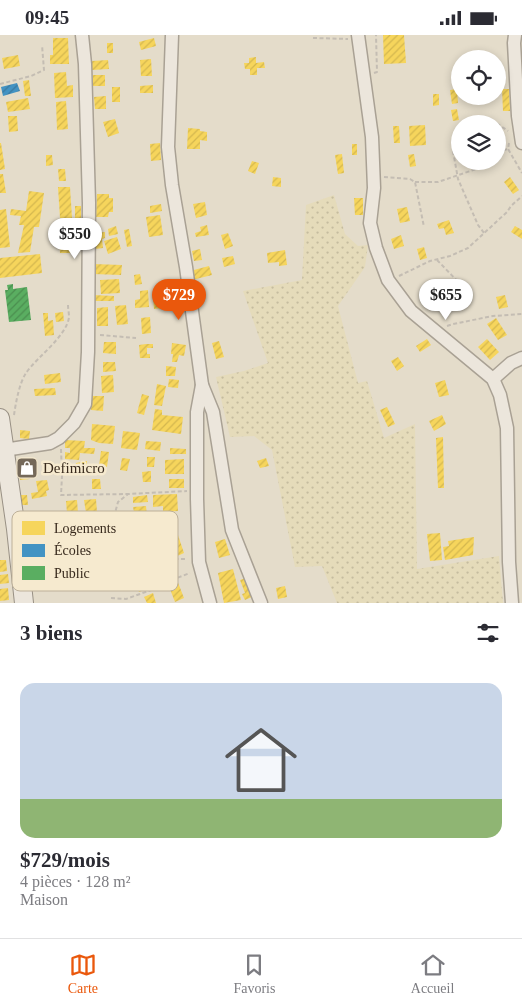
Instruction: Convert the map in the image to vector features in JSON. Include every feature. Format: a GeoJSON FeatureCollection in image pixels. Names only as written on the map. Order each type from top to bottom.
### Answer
{"type":"FeatureCollection","features":[{"type":"Feature","properties":{"kind":"main road"},"geometry":{"type":"LineString","coordinates":[[7,417],[4,450],[13,511]]}},
{"type":"Feature","properties":{"kind":"street"},"geometry":{"type":"LineString","coordinates":[[4,450],[50,443],[74,423],[85,403],[88,335],[89,203],[85,64],[82,35]]}},
{"type":"Feature","properties":{"kind":"street"},"geometry":{"type":"LineString","coordinates":[[172,35],[168,147],[202,385],[213,412],[232,530],[261,603]]}},
{"type":"Feature","properties":{"kind":"street"},"geometry":{"type":"LineString","coordinates":[[515,35],[519,140]]}},
{"type":"Feature","properties":{"kind":"street"},"geometry":{"type":"LineString","coordinates":[[358,36],[372,137],[374,188],[370,223],[376,248],[388,280],[411,311],[493,379],[500,395],[507,428],[509,562],[512,603]]}},
{"type":"Feature","properties":{"kind":"street"},"geometry":{"type":"LineString","coordinates":[[493,379],[511,363],[522,358]]}},
{"type":"Feature","properties":{"kind":"street"},"geometry":{"type":"LineString","coordinates":[[202,385],[197,412],[197,491],[200,564],[210,603]]}},
{"type":"Feature","properties":{"kind":"path"},"geometry":{"type":"LineString","coordinates":[[364,76],[377,72],[376,35]]}},
{"type":"Feature","properties":{"kind":"path"},"geometry":{"type":"LineString","coordinates":[[313,38],[352,39],[358,36]]}},
{"type":"Feature","properties":{"kind":"path"},"geometry":{"type":"LineString","coordinates":[[0,84],[44,70],[42,45]]}},
{"type":"Feature","properties":{"kind":"path"},"geometry":{"type":"LineString","coordinates":[[506,130],[519,140],[506,148]]}},
{"type":"Feature","properties":{"kind":"path"},"geometry":{"type":"LineString","coordinates":[[456,170],[478,225],[484,233]]}},
{"type":"Feature","properties":{"kind":"path"},"geometry":{"type":"LineString","coordinates":[[374,177],[410,179],[415,182],[438,182],[474,170]]}},
{"type":"Feature","properties":{"kind":"path"},"geometry":{"type":"LineString","coordinates":[[415,182],[424,227]]}},
{"type":"Feature","properties":{"kind":"path"},"geometry":{"type":"LineString","coordinates":[[388,280],[430,261],[450,256],[468,248],[522,196]]}},
{"type":"Feature","properties":{"kind":"path"},"geometry":{"type":"LineString","coordinates":[[437,260],[470,293]]}},
{"type":"Feature","properties":{"kind":"path"},"geometry":{"type":"LineString","coordinates":[[7,417],[19,393],[25,374],[57,339],[65,327],[69,318],[68,305]]}},
{"type":"Feature","properties":{"kind":"path"},"geometry":{"type":"LineString","coordinates":[[436,331],[461,322],[493,316],[522,314]]}},
{"type":"Feature","properties":{"kind":"path"},"geometry":{"type":"LineString","coordinates":[[88,335],[136,338]]}},
{"type":"Feature","properties":{"kind":"path"},"geometry":{"type":"LineString","coordinates":[[59,437],[61,446],[61,495],[197,491]]}},
{"type":"Feature","properties":{"kind":"path"},"geometry":{"type":"LineString","coordinates":[[116,511],[118,502],[128,494]]}},
{"type":"Feature","properties":{"kind":"path"},"geometry":{"type":"LineString","coordinates":[[178,561],[200,564]]}},
{"type":"Feature","properties":{"kind":"path"},"geometry":{"type":"LineString","coordinates":[[178,579],[200,564]]}},
{"type":"Feature","properties":{"kind":"path"},"geometry":{"type":"LineString","coordinates":[[111,598],[126,599],[148,591]]}},
{"type":"Feature","properties":{"kind":"shaded area"},"geometry":{"type":"Polygon","coordinates":[[[334,195],[345,234],[358,246],[368,245],[365,267],[338,306],[358,383],[367,381],[384,438],[415,424],[417,569],[499,556],[503,603],[337,603],[322,566],[295,567],[272,450],[254,436],[230,437],[216,377],[268,363],[243,291],[302,280],[306,205],[334,195]]]}},
{"type":"Feature","properties":{"kind":"building: Logements"},"geometry":{"type":"Polygon","coordinates":[[[383,35],[404,35],[406,63],[384,64],[383,35]]]}},
{"type":"Feature","properties":{"kind":"building: Logements"},"geometry":{"type":"Polygon","coordinates":[[[53,38],[68,38],[69,64],[50,64],[50,55],[53,55],[53,38]]]}},
{"type":"Feature","properties":{"kind":"building: Logements"},"geometry":{"type":"Polygon","coordinates":[[[154,38],[156,46],[141,50],[139,42],[154,38]]]}},
{"type":"Feature","properties":{"kind":"building: Logements"},"geometry":{"type":"Polygon","coordinates":[[[107,43],[113,43],[113,53],[107,53],[107,43]]]}},
{"type":"Feature","properties":{"kind":"building: Logements"},"geometry":{"type":"Polygon","coordinates":[[[18,55],[20,66],[4,69],[2,58],[18,55]]]}},
{"type":"Feature","properties":{"kind":"building: Logements"},"geometry":{"type":"Polygon","coordinates":[[[256,57],[256,63],[264,62],[265,68],[257,68],[257,75],[250,75],[250,69],[245,69],[244,63],[249,63],[249,58],[256,57]]]}},
{"type":"Feature","properties":{"kind":"building: Logements"},"geometry":{"type":"Polygon","coordinates":[[[151,59],[152,76],[141,76],[140,60],[151,59]]]}},
{"type":"Feature","properties":{"kind":"building: Logements"},"geometry":{"type":"Polygon","coordinates":[[[108,60],[109,69],[92,70],[92,61],[108,60]]]}},
{"type":"Feature","properties":{"kind":"building: Logements"},"geometry":{"type":"Polygon","coordinates":[[[66,72],[67,86],[73,85],[73,97],[55,98],[54,73],[66,72]]]}},
{"type":"Feature","properties":{"kind":"building: Logements"},"geometry":{"type":"Polygon","coordinates":[[[93,75],[105,75],[105,86],[93,86],[93,75]]]}},
{"type":"Feature","properties":{"kind":"building: Logements"},"geometry":{"type":"Polygon","coordinates":[[[29,80],[31,96],[25,96],[23,81],[29,80]]]}},
{"type":"Feature","properties":{"kind":"building: Logements"},"geometry":{"type":"Polygon","coordinates":[[[153,85],[153,93],[140,93],[140,86],[153,85]]]}},
{"type":"Feature","properties":{"kind":"building: Logements"},"geometry":{"type":"Polygon","coordinates":[[[112,87],[120,87],[120,102],[112,102],[112,87]]]}},
{"type":"Feature","properties":{"kind":"building: Logements"},"geometry":{"type":"Polygon","coordinates":[[[506,89],[509,89],[510,111],[503,111],[503,105],[506,105],[506,89]]]}},
{"type":"Feature","properties":{"kind":"building: Logements"},"geometry":{"type":"Polygon","coordinates":[[[433,94],[439,94],[439,105],[433,106],[433,94]]]}},
{"type":"Feature","properties":{"kind":"building: Logements"},"geometry":{"type":"Polygon","coordinates":[[[106,96],[106,109],[95,109],[94,97],[106,96]]]}},
{"type":"Feature","properties":{"kind":"building: Logements"},"geometry":{"type":"Polygon","coordinates":[[[28,98],[30,109],[8,112],[6,102],[28,98]]]}},
{"type":"Feature","properties":{"kind":"building: Logements"},"geometry":{"type":"Polygon","coordinates":[[[66,101],[68,129],[57,130],[56,102],[66,101]]]}},
{"type":"Feature","properties":{"kind":"building: Logements"},"geometry":{"type":"Polygon","coordinates":[[[457,109],[458,115],[452,115],[451,110],[457,109]]]}},
{"type":"Feature","properties":{"kind":"building: Logements"},"geometry":{"type":"Polygon","coordinates":[[[8,116],[17,116],[18,131],[9,132],[8,116]]]}},
{"type":"Feature","properties":{"kind":"building: Logements"},"geometry":{"type":"Polygon","coordinates":[[[115,119],[119,133],[108,137],[103,122],[115,119]]]}},
{"type":"Feature","properties":{"kind":"building: Logements"},"geometry":{"type":"Polygon","coordinates":[[[425,125],[426,145],[410,146],[409,126],[425,125]]]}},
{"type":"Feature","properties":{"kind":"building: Logements"},"geometry":{"type":"Polygon","coordinates":[[[393,126],[399,126],[400,143],[394,143],[393,126]]]}},
{"type":"Feature","properties":{"kind":"building: Logements"},"geometry":{"type":"Polygon","coordinates":[[[188,128],[207,132],[207,141],[200,140],[200,149],[187,149],[188,128]]]}},
{"type":"Feature","properties":{"kind":"building: Logements"},"geometry":{"type":"Polygon","coordinates":[[[0,143],[5,169],[0,170],[0,143]]]}},
{"type":"Feature","properties":{"kind":"building: Logements"},"geometry":{"type":"Polygon","coordinates":[[[160,143],[161,160],[151,161],[150,144],[160,143]]]}},
{"type":"Feature","properties":{"kind":"building: Logements"},"geometry":{"type":"Polygon","coordinates":[[[352,144],[357,144],[357,155],[352,155],[352,144]]]}},
{"type":"Feature","properties":{"kind":"building: Logements"},"geometry":{"type":"Polygon","coordinates":[[[342,154],[344,173],[338,174],[335,155],[342,154]]]}},
{"type":"Feature","properties":{"kind":"building: Logements"},"geometry":{"type":"Polygon","coordinates":[[[414,154],[416,166],[410,167],[408,155],[414,154]]]}},
{"type":"Feature","properties":{"kind":"building: Logements"},"geometry":{"type":"Polygon","coordinates":[[[46,155],[52,155],[53,165],[46,166],[46,155]]]}},
{"type":"Feature","properties":{"kind":"building: Logements"},"geometry":{"type":"Polygon","coordinates":[[[252,161],[259,163],[255,174],[248,171],[252,161]]]}},
{"type":"Feature","properties":{"kind":"building: Logements"},"geometry":{"type":"Polygon","coordinates":[[[58,169],[65,169],[66,181],[59,181],[58,169]]]}},
{"type":"Feature","properties":{"kind":"building: Logements"},"geometry":{"type":"Polygon","coordinates":[[[0,174],[3,174],[6,193],[0,193],[0,174]]]}},
{"type":"Feature","properties":{"kind":"building: Logements"},"geometry":{"type":"Polygon","coordinates":[[[273,177],[281,178],[281,187],[272,186],[273,177]]]}},
{"type":"Feature","properties":{"kind":"building: Logements"},"geometry":{"type":"Polygon","coordinates":[[[510,177],[519,190],[513,194],[504,182],[510,177]]]}},
{"type":"Feature","properties":{"kind":"building: Logements"},"geometry":{"type":"Polygon","coordinates":[[[58,187],[70,187],[72,218],[60,218],[58,187]]]}},
{"type":"Feature","properties":{"kind":"building: Logements"},"geometry":{"type":"Polygon","coordinates":[[[29,191],[44,193],[39,227],[34,227],[30,252],[18,253],[24,225],[19,225],[21,216],[10,215],[11,209],[26,211],[29,191]]]}},
{"type":"Feature","properties":{"kind":"building: Logements"},"geometry":{"type":"Polygon","coordinates":[[[97,194],[109,194],[109,198],[113,198],[113,212],[109,212],[108,217],[96,217],[97,194]]]}},
{"type":"Feature","properties":{"kind":"building: Logements"},"geometry":{"type":"Polygon","coordinates":[[[354,198],[363,198],[363,215],[355,215],[354,198]]]}},
{"type":"Feature","properties":{"kind":"building: Logements"},"geometry":{"type":"Polygon","coordinates":[[[205,202],[207,215],[196,218],[193,204],[205,202]]]}},
{"type":"Feature","properties":{"kind":"building: Logements"},"geometry":{"type":"Polygon","coordinates":[[[161,204],[162,211],[150,213],[150,206],[161,204]]]}},
{"type":"Feature","properties":{"kind":"building: Logements"},"geometry":{"type":"Polygon","coordinates":[[[75,206],[81,206],[81,218],[75,218],[75,206]]]}},
{"type":"Feature","properties":{"kind":"building: Logements"},"geometry":{"type":"Polygon","coordinates":[[[407,207],[410,221],[400,223],[397,209],[407,207]]]}},
{"type":"Feature","properties":{"kind":"building: Logements"},"geometry":{"type":"Polygon","coordinates":[[[6,209],[10,247],[0,248],[0,210],[6,209]]]}},
{"type":"Feature","properties":{"kind":"building: Logements"},"geometry":{"type":"Polygon","coordinates":[[[160,215],[163,235],[149,237],[146,217],[160,215]]]}},
{"type":"Feature","properties":{"kind":"building: Logements"},"geometry":{"type":"Polygon","coordinates":[[[449,220],[454,233],[446,235],[444,228],[439,229],[437,224],[449,220]]]}},
{"type":"Feature","properties":{"kind":"building: Logements"},"geometry":{"type":"Polygon","coordinates":[[[59,225],[72,225],[72,253],[60,253],[59,225]]]}},
{"type":"Feature","properties":{"kind":"building: Logements"},"geometry":{"type":"Polygon","coordinates":[[[207,225],[209,235],[196,237],[195,233],[201,231],[200,227],[207,225]]]}},
{"type":"Feature","properties":{"kind":"building: Logements"},"geometry":{"type":"Polygon","coordinates":[[[116,226],[118,234],[109,236],[108,229],[116,226]]]}},
{"type":"Feature","properties":{"kind":"building: Logements"},"geometry":{"type":"Polygon","coordinates":[[[515,226],[522,230],[522,239],[511,232],[515,226]]]}},
{"type":"Feature","properties":{"kind":"building: Logements"},"geometry":{"type":"Polygon","coordinates":[[[129,229],[132,246],[127,247],[124,230],[129,229]]]}},
{"type":"Feature","properties":{"kind":"building: Logements"},"geometry":{"type":"Polygon","coordinates":[[[105,232],[105,238],[102,239],[103,248],[95,249],[93,233],[105,232]]]}},
{"type":"Feature","properties":{"kind":"building: Logements"},"geometry":{"type":"Polygon","coordinates":[[[228,233],[233,246],[225,249],[221,235],[228,233]]]}},
{"type":"Feature","properties":{"kind":"building: Logements"},"geometry":{"type":"Polygon","coordinates":[[[401,235],[404,246],[394,249],[391,239],[401,235]]]}},
{"type":"Feature","properties":{"kind":"building: Logements"},"geometry":{"type":"Polygon","coordinates":[[[117,237],[121,249],[108,254],[104,241],[117,237]]]}},
{"type":"Feature","properties":{"kind":"building: Logements"},"geometry":{"type":"Polygon","coordinates":[[[424,247],[427,258],[420,260],[417,249],[424,247]]]}},
{"type":"Feature","properties":{"kind":"building: Logements"},"geometry":{"type":"Polygon","coordinates":[[[200,249],[202,260],[194,261],[192,251],[200,249]]]}},
{"type":"Feature","properties":{"kind":"building: Logements"},"geometry":{"type":"Polygon","coordinates":[[[285,250],[287,265],[279,266],[279,262],[268,263],[267,253],[285,250]]]}},
{"type":"Feature","properties":{"kind":"building: Logements"},"geometry":{"type":"Polygon","coordinates":[[[40,254],[42,273],[0,278],[0,258],[40,254]]]}},
{"type":"Feature","properties":{"kind":"building: Logements"},"geometry":{"type":"Polygon","coordinates":[[[233,256],[235,264],[224,267],[222,258],[233,256]]]}},
{"type":"Feature","properties":{"kind":"building: Logements"},"geometry":{"type":"Polygon","coordinates":[[[93,264],[122,265],[121,275],[93,274],[93,264]]]}},
{"type":"Feature","properties":{"kind":"building: Logements"},"geometry":{"type":"Polygon","coordinates":[[[209,266],[212,275],[192,280],[190,271],[209,266]]]}},
{"type":"Feature","properties":{"kind":"building: Logements"},"geometry":{"type":"Polygon","coordinates":[[[140,274],[142,284],[135,285],[134,275],[140,274]]]}},
{"type":"Feature","properties":{"kind":"building: Logements"},"geometry":{"type":"Polygon","coordinates":[[[119,279],[120,293],[101,294],[100,280],[119,279]]]}},
{"type":"Feature","properties":{"kind":"building: Logements"},"geometry":{"type":"Polygon","coordinates":[[[182,287],[183,298],[173,299],[172,288],[182,287]]]}},
{"type":"Feature","properties":{"kind":"building: Logements"},"geometry":{"type":"Polygon","coordinates":[[[148,290],[149,307],[135,308],[135,300],[140,299],[140,291],[148,290]]]}},
{"type":"Feature","properties":{"kind":"building: Logements"},"geometry":{"type":"Polygon","coordinates":[[[172,294],[173,307],[154,309],[153,296],[172,294]]]}},
{"type":"Feature","properties":{"kind":"building: Logements"},"geometry":{"type":"Polygon","coordinates":[[[93,295],[114,296],[114,301],[93,301],[93,295]]]}},
{"type":"Feature","properties":{"kind":"building: Logements"},"geometry":{"type":"Polygon","coordinates":[[[505,295],[508,307],[499,309],[496,297],[505,295]]]}},
{"type":"Feature","properties":{"kind":"building: Logements"},"geometry":{"type":"Polygon","coordinates":[[[126,305],[128,324],[117,325],[115,306],[126,305]]]}},
{"type":"Feature","properties":{"kind":"building: Logements"},"geometry":{"type":"Polygon","coordinates":[[[108,307],[108,326],[97,326],[97,308],[108,307]]]}},
{"type":"Feature","properties":{"kind":"building: Logements"},"geometry":{"type":"Polygon","coordinates":[[[63,312],[64,321],[56,322],[55,313],[63,312]]]}},
{"type":"Feature","properties":{"kind":"building: Logements"},"geometry":{"type":"Polygon","coordinates":[[[43,313],[48,313],[48,321],[53,320],[54,335],[45,336],[43,313]]]}},
{"type":"Feature","properties":{"kind":"building: Logements"},"geometry":{"type":"Polygon","coordinates":[[[150,317],[151,333],[142,334],[141,318],[150,317]]]}},
{"type":"Feature","properties":{"kind":"building: Logements"},"geometry":{"type":"Polygon","coordinates":[[[496,318],[507,335],[498,340],[487,324],[496,318]]]}},
{"type":"Feature","properties":{"kind":"building: Logements"},"geometry":{"type":"Polygon","coordinates":[[[427,339],[431,345],[420,352],[416,346],[427,339]]]}},
{"type":"Feature","properties":{"kind":"building: Logements"},"geometry":{"type":"Polygon","coordinates":[[[487,339],[499,352],[490,360],[478,347],[487,339]]]}},
{"type":"Feature","properties":{"kind":"building: Logements"},"geometry":{"type":"Polygon","coordinates":[[[219,341],[224,357],[216,359],[212,343],[219,341]]]}},
{"type":"Feature","properties":{"kind":"building: Logements"},"geometry":{"type":"Polygon","coordinates":[[[104,342],[116,342],[116,354],[103,353],[104,342]]]}},
{"type":"Feature","properties":{"kind":"building: Logements"},"geometry":{"type":"Polygon","coordinates":[[[172,343],[186,345],[184,356],[179,355],[177,362],[172,362],[172,343]]]}},
{"type":"Feature","properties":{"kind":"building: Logements"},"geometry":{"type":"Polygon","coordinates":[[[153,344],[153,348],[147,348],[147,354],[150,354],[150,358],[140,358],[139,345],[153,344]]]}},
{"type":"Feature","properties":{"kind":"building: Logements"},"geometry":{"type":"Polygon","coordinates":[[[398,357],[404,366],[397,371],[391,361],[398,357]]]}},
{"type":"Feature","properties":{"kind":"building: Logements"},"geometry":{"type":"Polygon","coordinates":[[[103,362],[115,362],[116,371],[103,372],[103,362]]]}},
{"type":"Feature","properties":{"kind":"building: Logements"},"geometry":{"type":"Polygon","coordinates":[[[166,366],[176,367],[175,376],[166,376],[166,366]]]}},
{"type":"Feature","properties":{"kind":"building: Logements"},"geometry":{"type":"Polygon","coordinates":[[[60,373],[61,382],[45,384],[44,375],[60,373]]]}},
{"type":"Feature","properties":{"kind":"building: Logements"},"geometry":{"type":"Polygon","coordinates":[[[113,375],[114,392],[102,393],[101,376],[113,375]]]}},
{"type":"Feature","properties":{"kind":"building: Logements"},"geometry":{"type":"Polygon","coordinates":[[[169,379],[179,380],[178,388],[168,387],[169,379]]]}},
{"type":"Feature","properties":{"kind":"building: Logements"},"geometry":{"type":"Polygon","coordinates":[[[445,380],[449,395],[439,397],[435,383],[445,380]]]}},
{"type":"Feature","properties":{"kind":"building: Logements"},"geometry":{"type":"Polygon","coordinates":[[[157,384],[166,386],[162,406],[154,405],[157,384]]]}},
{"type":"Feature","properties":{"kind":"building: Logements"},"geometry":{"type":"Polygon","coordinates":[[[55,388],[56,395],[35,396],[34,389],[55,388]]]}},
{"type":"Feature","properties":{"kind":"building: Logements"},"geometry":{"type":"Polygon","coordinates":[[[142,394],[149,396],[144,415],[137,413],[142,394]]]}},
{"type":"Feature","properties":{"kind":"building: Logements"},"geometry":{"type":"Polygon","coordinates":[[[92,396],[104,396],[103,411],[91,410],[92,396]]]}},
{"type":"Feature","properties":{"kind":"building: Logements"},"geometry":{"type":"Polygon","coordinates":[[[387,407],[395,424],[388,427],[380,410],[387,407]]]}},
{"type":"Feature","properties":{"kind":"building: Logements"},"geometry":{"type":"Polygon","coordinates":[[[155,409],[162,410],[162,415],[183,417],[181,434],[152,430],[155,409]]]}},
{"type":"Feature","properties":{"kind":"building: Logements"},"geometry":{"type":"Polygon","coordinates":[[[442,415],[446,424],[434,431],[429,421],[442,415]]]}},
{"type":"Feature","properties":{"kind":"building: Logements"},"geometry":{"type":"Polygon","coordinates":[[[92,424],[115,426],[113,444],[99,443],[91,440],[92,424]]]}},
{"type":"Feature","properties":{"kind":"building: Logements"},"geometry":{"type":"Polygon","coordinates":[[[20,430],[30,431],[29,439],[20,438],[20,430]]]}},
{"type":"Feature","properties":{"kind":"building: Logements"},"geometry":{"type":"Polygon","coordinates":[[[123,431],[140,433],[137,450],[121,448],[123,431]]]}},
{"type":"Feature","properties":{"kind":"building: Logements"},"geometry":{"type":"Polygon","coordinates":[[[443,437],[444,488],[438,488],[436,438],[443,437]]]}},
{"type":"Feature","properties":{"kind":"building: Logements"},"geometry":{"type":"Polygon","coordinates":[[[65,440],[85,441],[84,448],[95,448],[94,454],[80,453],[79,460],[65,459],[65,452],[70,453],[70,448],[65,448],[65,440]]]}},
{"type":"Feature","properties":{"kind":"building: Logements"},"geometry":{"type":"Polygon","coordinates":[[[146,441],[161,442],[160,451],[145,449],[146,441]]]}},
{"type":"Feature","properties":{"kind":"building: Logements"},"geometry":{"type":"Polygon","coordinates":[[[170,448],[186,449],[186,454],[170,454],[170,448]]]}},
{"type":"Feature","properties":{"kind":"building: Logements"},"geometry":{"type":"Polygon","coordinates":[[[101,451],[109,452],[107,467],[99,466],[101,451]]]}},
{"type":"Feature","properties":{"kind":"building: Logements"},"geometry":{"type":"Polygon","coordinates":[[[147,457],[155,457],[154,467],[147,467],[147,457]]]}},
{"type":"Feature","properties":{"kind":"building: Logements"},"geometry":{"type":"Polygon","coordinates":[[[122,458],[130,459],[127,471],[120,470],[122,458]]]}},
{"type":"Feature","properties":{"kind":"building: Logements"},"geometry":{"type":"Polygon","coordinates":[[[266,458],[269,466],[260,468],[257,461],[266,458]]]}},
{"type":"Feature","properties":{"kind":"building: Logements"},"geometry":{"type":"Polygon","coordinates":[[[184,459],[184,474],[165,474],[165,460],[184,459]]]}},
{"type":"Feature","properties":{"kind":"building: Logements"},"geometry":{"type":"Polygon","coordinates":[[[87,461],[86,474],[75,473],[76,463],[87,461]]]}},
{"type":"Feature","properties":{"kind":"building: Logements"},"geometry":{"type":"Polygon","coordinates":[[[151,471],[151,482],[143,482],[142,472],[151,471]]]}},
{"type":"Feature","properties":{"kind":"building: Logements"},"geometry":{"type":"Polygon","coordinates":[[[19,473],[29,473],[30,479],[20,480],[19,473]]]}},
{"type":"Feature","properties":{"kind":"building: Logements"},"geometry":{"type":"Polygon","coordinates":[[[92,479],[100,479],[101,489],[92,489],[92,479]]]}},
{"type":"Feature","properties":{"kind":"building: Logements"},"geometry":{"type":"Polygon","coordinates":[[[169,479],[184,479],[184,488],[169,488],[169,479]]]}},
{"type":"Feature","properties":{"kind":"building: Logements"},"geometry":{"type":"Polygon","coordinates":[[[47,480],[49,490],[46,491],[47,496],[32,499],[31,493],[38,492],[36,481],[47,480]]]}},
{"type":"Feature","properties":{"kind":"building: Logements"},"geometry":{"type":"Polygon","coordinates":[[[177,494],[178,511],[163,511],[163,506],[153,507],[153,495],[177,494]]]}},
{"type":"Feature","properties":{"kind":"building: Logements"},"geometry":{"type":"Polygon","coordinates":[[[20,495],[27,495],[28,505],[21,505],[20,495]]]}},
{"type":"Feature","properties":{"kind":"building: Logements"},"geometry":{"type":"Polygon","coordinates":[[[147,495],[148,502],[133,503],[133,497],[147,495]]]}},
{"type":"Feature","properties":{"kind":"building: Logements"},"geometry":{"type":"Polygon","coordinates":[[[96,499],[97,511],[86,511],[84,500],[96,499]]]}},
{"type":"Feature","properties":{"kind":"building: Logements"},"geometry":{"type":"Polygon","coordinates":[[[77,500],[78,511],[67,511],[66,501],[77,500]]]}},
{"type":"Feature","properties":{"kind":"building: Logements"},"geometry":{"type":"Polygon","coordinates":[[[146,506],[146,511],[134,511],[133,507],[146,506]]]}},
{"type":"Feature","properties":{"kind":"building: Logements"},"geometry":{"type":"Polygon","coordinates":[[[440,533],[442,560],[430,561],[427,534],[440,533]]]}},
{"type":"Feature","properties":{"kind":"building: Logements"},"geometry":{"type":"Polygon","coordinates":[[[178,535],[184,553],[178,556],[178,535]]]}},
{"type":"Feature","properties":{"kind":"building: Logements"},"geometry":{"type":"Polygon","coordinates":[[[474,537],[473,555],[445,560],[443,547],[449,546],[448,541],[474,537]]]}},
{"type":"Feature","properties":{"kind":"building: Logements"},"geometry":{"type":"Polygon","coordinates":[[[225,539],[230,555],[219,558],[215,542],[225,539]]]}},
{"type":"Feature","properties":{"kind":"building: Logements"},"geometry":{"type":"Polygon","coordinates":[[[0,560],[6,560],[7,571],[0,572],[0,560]]]}},
{"type":"Feature","properties":{"kind":"building: Logements"},"geometry":{"type":"Polygon","coordinates":[[[233,569],[241,600],[224,603],[218,573],[233,569]]]}},
{"type":"Feature","properties":{"kind":"building: Logements"},"geometry":{"type":"Polygon","coordinates":[[[8,574],[9,583],[0,584],[0,575],[8,574]]]}},
{"type":"Feature","properties":{"kind":"building: Logements"},"geometry":{"type":"Polygon","coordinates":[[[246,578],[254,596],[245,600],[242,594],[245,593],[240,580],[246,578]]]}},
{"type":"Feature","properties":{"kind":"building: Logements"},"geometry":{"type":"Polygon","coordinates":[[[178,583],[184,598],[175,602],[171,591],[178,591],[178,583]]]}},
{"type":"Feature","properties":{"kind":"building: Logements"},"geometry":{"type":"Polygon","coordinates":[[[285,586],[287,597],[278,599],[276,588],[285,586]]]}},
{"type":"Feature","properties":{"kind":"building: Logements"},"geometry":{"type":"Polygon","coordinates":[[[8,588],[9,600],[0,601],[0,589],[8,588]]]}},
{"type":"Feature","properties":{"kind":"building: Logements"},"geometry":{"type":"Polygon","coordinates":[[[153,593],[156,603],[147,603],[144,597],[153,593]]]}},
{"type":"Feature","properties":{"kind":"building: Écoles"},"geometry":{"type":"Polygon","coordinates":[[[17,83],[20,91],[3,96],[1,87],[17,83]]]}},
{"type":"Feature","properties":{"kind":"building: Public"},"geometry":{"type":"Polygon","coordinates":[[[13,284],[13,289],[27,287],[31,320],[9,322],[5,290],[8,290],[7,285],[13,284]]]}},
{"type":"Feature","properties":{"kind":"place","name":"Defimicro"},"geometry":{"type":"Point","coordinates":[27,468]}}]}
